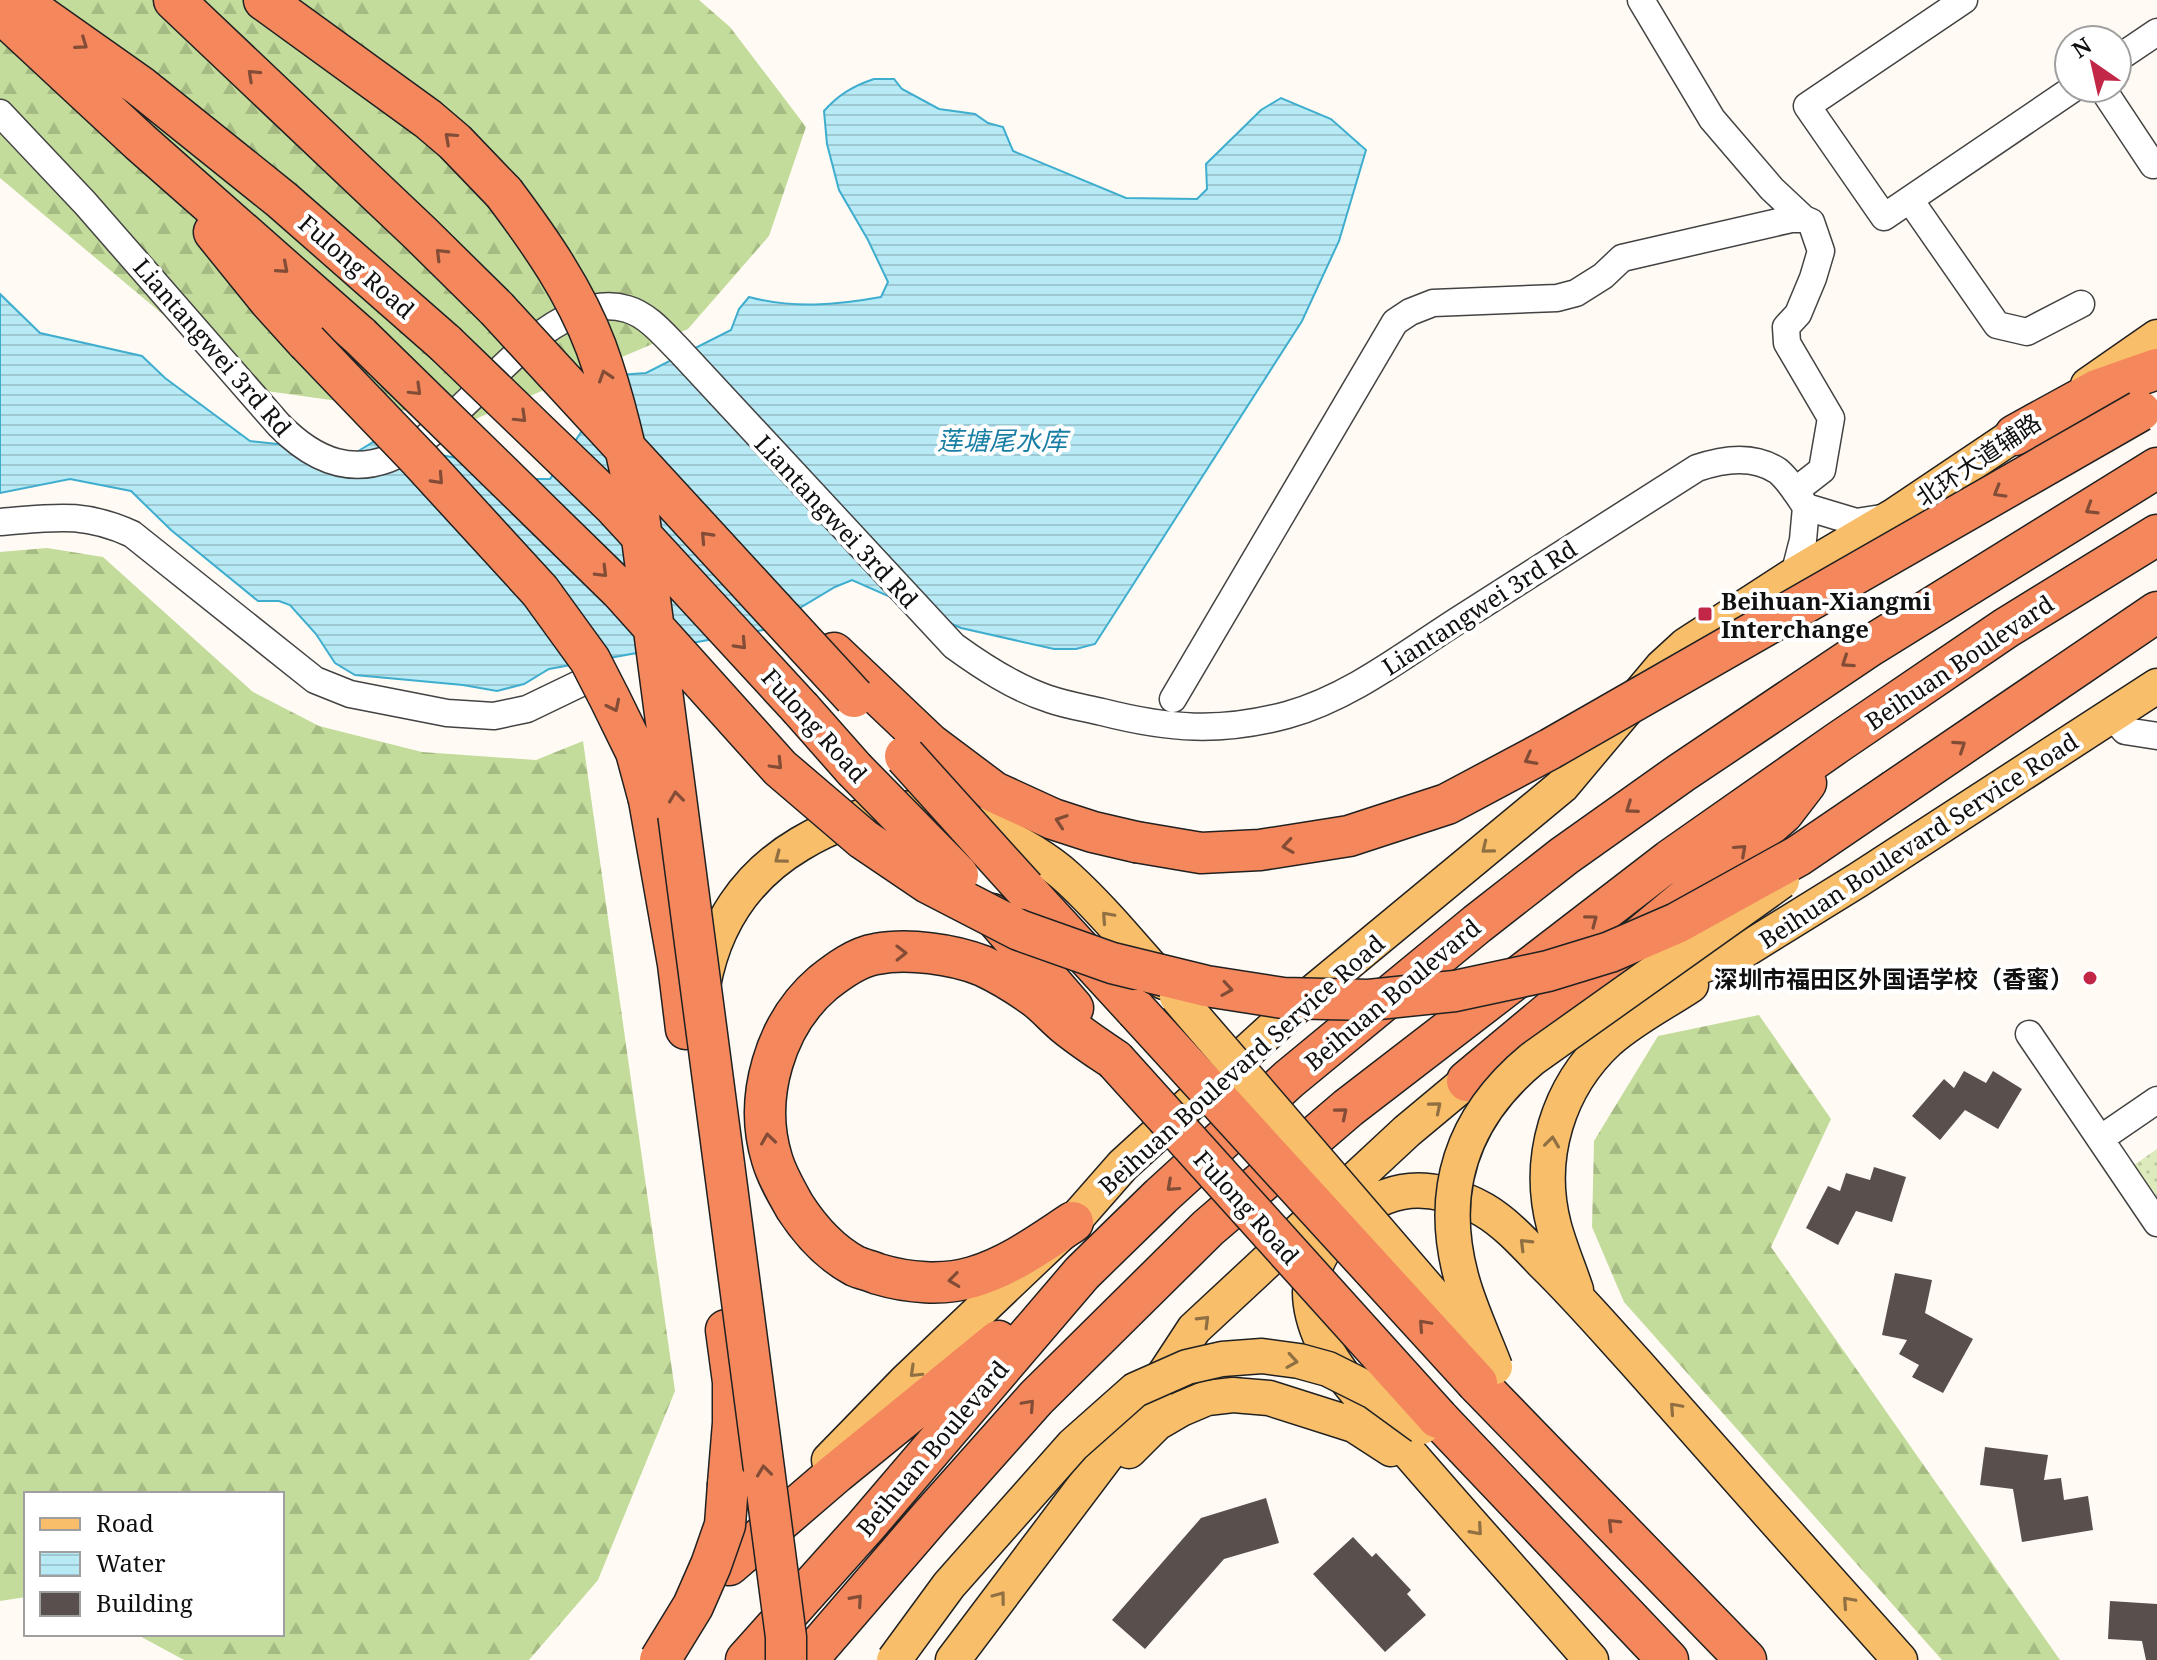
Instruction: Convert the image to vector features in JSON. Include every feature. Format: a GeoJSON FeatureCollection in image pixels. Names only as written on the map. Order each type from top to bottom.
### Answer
{"type":"FeatureCollection","features":[{"type":"Feature","properties":{"kind":"highway","name":"Fulong Road"},"geometry":{"type":"LineString","coordinates":[[18,0],[140,86],[282,200],[445,343],[613,505],[854,769],[958,875],[1430,1422],[1539,1524],[1668,1660]]}},
{"type":"Feature","properties":{"kind":"highway","name":"Fulong Road"},"geometry":{"type":"LineString","coordinates":[[174,0],[497,309],[735,568],[860,691],[905,756],[1025,889],[1136,1010],[1486,1375],[1575,1485],[1746,1660]]}},
{"type":"Feature","properties":{"kind":"highway"},"geometry":{"type":"LineString","coordinates":[[264,0],[428,119],[504,193],[550,257],[582,315],[606,376],[632,480],[650,590],[784,1621],[786,1660]]}},
{"type":"Feature","properties":{"kind":"highway"},"geometry":{"type":"LineString","coordinates":[[0,12],[140,142],[360,336],[620,590],[780,768],[863,839],[928,883],[1019,930],[1112,963],[1206,986],[1283,998],[1369,1000],[1455,991],[1548,971],[1610,952],[1677,923],[1798,856],[2157,612]]}},
{"type":"Feature","properties":{"kind":"highway"},"geometry":{"type":"LineString","coordinates":[[140,142],[269,300],[540,591],[590,660],[636,752],[649,800],[678,964],[733,1382],[725,1525],[693,1606],[660,1660]]}},
{"type":"Feature","properties":{"kind":"highway"},"geometry":{"type":"LineString","coordinates":[[2015,435],[2097,390],[2157,369]]}},
{"type":"Feature","properties":{"kind":"highway"},"geometry":{"type":"LineString","coordinates":[[860,691],[994,792],[1053,819],[1093,832],[1201,853],[1260,850],[1349,836],[1447,804],[1550,749],[2148,406]]}},
{"type":"Feature","properties":{"kind":"highway","name":"Beihuan Boulevard"},"geometry":{"type":"LineString","coordinates":[[746,1660],[865,1527],[1082,1273],[1289,1079],[1564,856],[1681,773],[1870,646],[2157,468]]}},
{"type":"Feature","properties":{"kind":"highway","name":"Beihuan Boulevard"},"geometry":{"type":"LineString","coordinates":[[807,1660],[1036,1398],[1208,1228],[1348,1108],[1670,860],[2006,628],[2157,535]]}},
{"type":"Feature","properties":{"kind":"highway"},"geometry":{"type":"LineString","coordinates":[[1467,1081],[1783,813],[1837,743]]}},
{"type":"Feature","properties":{"kind":"highway"},"geometry":{"type":"LineString","coordinates":[[1073,1222],[1011,1263],[971,1278],[928,1283],[889,1277],[856,1266],[831,1249],[812,1229],[781,1184],[771,1156],[765,1090],[776,1051],[794,1015],[815,990],[839,970],[873,954],[908,951],[983,966],[1034,997],[1115,1060]]}},
{"type":"Feature","properties":{"kind":"highway"},"geometry":{"type":"LineString","coordinates":[[729,1565],[836,1473],[1082,1273]]}},
{"type":"Feature","properties":{"kind":"main road","name":"北环大道辅路"},"geometry":{"type":"LineString","coordinates":[[1794,575],[1892,517],[2157,337]]}},
{"type":"Feature","properties":{"kind":"main road","name":"Beihuan Boulevard Service Road"},"geometry":{"type":"LineString","coordinates":[[653,1660],[729,1565],[784,1505],[905,1382],[1073,1222],[1123,1165],[1307,997],[1562,786],[1662,667],[1686,645],[1794,575]]}},
{"type":"Feature","properties":{"kind":"main road","name":"Beihuan Boulevard Service Road"},"geometry":{"type":"LineString","coordinates":[[953,1660],[1139,1413],[1194,1329],[1407,1131],[1467,1081],[1536,1035],[1586,1007],[1745,950],[2157,686]]}},
{"type":"Feature","properties":{"kind":"main road"},"geometry":{"type":"LineString","coordinates":[[1486,1375],[1452,1227],[1457,1173],[1467,1140],[1496,1092],[1532,1059],[1779,883],[1895,790]]}},
{"type":"Feature","properties":{"kind":"main road"},"geometry":{"type":"LineString","coordinates":[[691,1058],[707,966],[722,925],[760,873],[787,852],[820,832],[852,819],[899,809],[945,813],[1006,836],[1067,876],[1095,904],[1177,997],[1486,1375]]}},
{"type":"Feature","properties":{"kind":"main road"},"geometry":{"type":"LineString","coordinates":[[1580,1300],[1554,1225],[1549,1193],[1552,1132],[1562,1104],[1592,1057],[1611,1039],[1635,1020],[1745,950]]}},
{"type":"Feature","properties":{"kind":"main road"},"geometry":{"type":"LineString","coordinates":[[1591,1660],[1425,1471],[1340,1370],[1324,1345],[1312,1316],[1310,1291],[1315,1267],[1326,1246],[1342,1227],[1379,1199],[1402,1192],[1444,1193],[1488,1213],[1516,1235],[1580,1300],[1900,1660]]}},
{"type":"Feature","properties":{"kind":"main road"},"geometry":{"type":"LineString","coordinates":[[894,1660],[949,1585],[1073,1445],[1135,1390],[1187,1367],[1222,1359],[1262,1356],[1328,1369],[1430,1422]]}},
{"type":"Feature","properties":{"kind":"main road"},"geometry":{"type":"LineString","coordinates":[[1052,1527],[1157,1423],[1207,1398],[1233,1395],[1269,1398],[1354,1425],[1425,1471]]}},
{"type":"Feature","properties":{"kind":"main road"},"geometry":{"type":"LineString","coordinates":[[1650,1561],[1769,1660]]}},
{"type":"Feature","properties":{"kind":"street"},"geometry":{"type":"LineString","coordinates":[[1641,0],[1712,119],[1772,189],[1811,222],[1821,251],[1798,314],[1786,327],[1787,343],[1831,418],[1822,470],[1800,499],[1803,540],[1794,575]]}},
{"type":"Feature","properties":{"kind":"street"},"geometry":{"type":"LineString","coordinates":[[1964,0],[1807,106],[1884,217],[2053,102]]}},
{"type":"Feature","properties":{"kind":"street"},"geometry":{"type":"LineString","coordinates":[[2133,48],[2157,32]]}},
{"type":"Feature","properties":{"kind":"street"},"geometry":{"type":"LineString","coordinates":[[2113,104],[2153,165]]}},
{"type":"Feature","properties":{"kind":"street","name":"Liantangwei 3rd Rd"},"geometry":{"type":"LineString","coordinates":[[0,113],[96,215],[279,425],[305,448],[352,466],[378,464],[392,459],[418,444],[526,346],[556,323],[585,309],[626,309],[640,314],[665,336],[939,630],[975,661],[1049,699],[1159,725],[1190,728],[1251,722],[1321,703],[1355,685],[1697,468],[1717,461],[1738,459],[1761,463],[1779,472],[1800,499]]}},
{"type":"Feature","properties":{"kind":"street"},"geometry":{"type":"LineString","coordinates":[[1910,200],[1997,325],[2027,332],[2081,304]]}},
{"type":"Feature","properties":{"kind":"street"},"geometry":{"type":"LineString","coordinates":[[1173,699],[1395,322],[1433,303],[1557,298],[1576,293],[1603,276],[1622,258],[1791,219],[1804,219]]}},
{"type":"Feature","properties":{"kind":"street"},"geometry":{"type":"LineString","coordinates":[[1800,499],[1856,522],[1892,517]]}},
{"type":"Feature","properties":{"kind":"street"},"geometry":{"type":"LineString","coordinates":[[0,522],[84,518],[132,534],[315,680],[350,694],[447,713],[494,716],[527,709],[581,683]]}},
{"type":"Feature","properties":{"kind":"street"},"geometry":{"type":"LineString","coordinates":[[2111,715],[2125,731],[2157,736]]}},
{"type":"Feature","properties":{"kind":"street"},"geometry":{"type":"LineString","coordinates":[[2029,1034],[2157,1223]]}},
{"type":"Feature","properties":{"kind":"street"},"geometry":{"type":"LineString","coordinates":[[2100,1139],[2157,1100]]}},
{"type":"Feature","properties":{"kind":"green space"},"geometry":{"type":"Polygon","coordinates":[[[0,0],[699,0],[730,27],[806,127],[769,236],[688,329],[473,420],[252,389],[0,178],[0,0]]]}},
{"type":"Feature","properties":{"kind":"green space"},"geometry":{"type":"Polygon","coordinates":[[[47,548],[103,557],[253,692],[319,726],[422,752],[536,760],[583,741],[675,1391],[598,1580],[529,1660],[184,1660],[140,1636],[284,1636],[284,1492],[24,1492],[24,1597],[0,1601],[0,552],[47,548]]]}},
{"type":"Feature","properties":{"kind":"green space"},"geometry":{"type":"Polygon","coordinates":[[[1759,1015],[1831,1119],[1771,1247],[2060,1660],[1942,1660],[1624,1302],[1592,1227],[1594,1141],[1658,1036],[1759,1015]]]}},
{"type":"Feature","properties":{"kind":"green space"},"geometry":{"type":"Polygon","coordinates":[[[2157,1149],[2157,1197],[2134,1165],[2157,1149]]]}},
{"type":"Feature","properties":{"kind":"water","name":"莲塘尾水库"},"geometry":{"type":"Polygon","coordinates":[[[874,79],[894,79],[902,89],[939,109],[975,114],[988,123],[1003,127],[1013,151],[1126,198],[1197,199],[1207,189],[1206,164],[1261,110],[1281,98],[1331,119],[1366,150],[1339,241],[1302,321],[1095,644],[1076,649],[1054,649],[961,628],[852,580],[763,630],[549,669],[524,684],[497,691],[355,675],[335,663],[316,634],[290,605],[279,601],[258,601],[171,530],[131,491],[70,479],[0,493],[0,294],[40,333],[142,356],[165,378],[250,441],[306,447],[339,463],[373,442],[504,467],[532,479],[550,479],[619,375],[646,373],[731,330],[739,309],[749,297],[782,303],[815,304],[881,297],[888,282],[839,190],[827,144],[824,111],[846,92],[874,79]]]}},
{"type":"Feature","properties":{"kind":"building"},"geometry":{"type":"Polygon","coordinates":[[[1964,1071],[1986,1083],[1993,1071],[2022,1089],[1998,1129],[1965,1110],[1940,1140],[1912,1116],[1944,1079],[1954,1088],[1964,1071]]]}},
{"type":"Feature","properties":{"kind":"building"},"geometry":{"type":"Polygon","coordinates":[[[1874,1167],[1906,1177],[1892,1222],[1856,1211],[1838,1245],[1806,1228],[1828,1186],[1840,1191],[1846,1173],[1870,1180],[1874,1167]]]}},
{"type":"Feature","properties":{"kind":"building"},"geometry":{"type":"Polygon","coordinates":[[[1895,1273],[1932,1280],[1925,1313],[1973,1339],[1943,1393],[1912,1377],[1919,1365],[1899,1354],[1907,1340],[1882,1335],[1895,1273]]]}},
{"type":"Feature","properties":{"kind":"building"},"geometry":{"type":"Polygon","coordinates":[[[1985,1447],[2048,1455],[2044,1480],[2061,1478],[2064,1500],[2088,1496],[2093,1530],[2022,1542],[2013,1489],[1980,1485],[1985,1447]]]}},
{"type":"Feature","properties":{"kind":"building"},"geometry":{"type":"Polygon","coordinates":[[[1266,1498],[1279,1543],[1224,1559],[1145,1649],[1112,1620],[1201,1518],[1266,1498]]]}},
{"type":"Feature","properties":{"kind":"building"},"geometry":{"type":"Polygon","coordinates":[[[1353,1537],[1372,1557],[1376,1553],[1411,1590],[1407,1594],[1426,1615],[1385,1652],[1313,1574],[1353,1537]]]}},
{"type":"Feature","properties":{"kind":"building"},"geometry":{"type":"Polygon","coordinates":[[[2110,1601],[2157,1604],[2157,1660],[2146,1660],[2142,1641],[2108,1639],[2110,1601]]]}},
{"type":"Feature","properties":{"kind":"place","name":"Beihuan-Xiangmi Interchange"},"geometry":{"type":"Point","coordinates":[1705,614]}},
{"type":"Feature","properties":{"kind":"place","name":"深圳市福田区外国语学校（香蜜）"},"geometry":{"type":"Point","coordinates":[2090,978]}}]}
